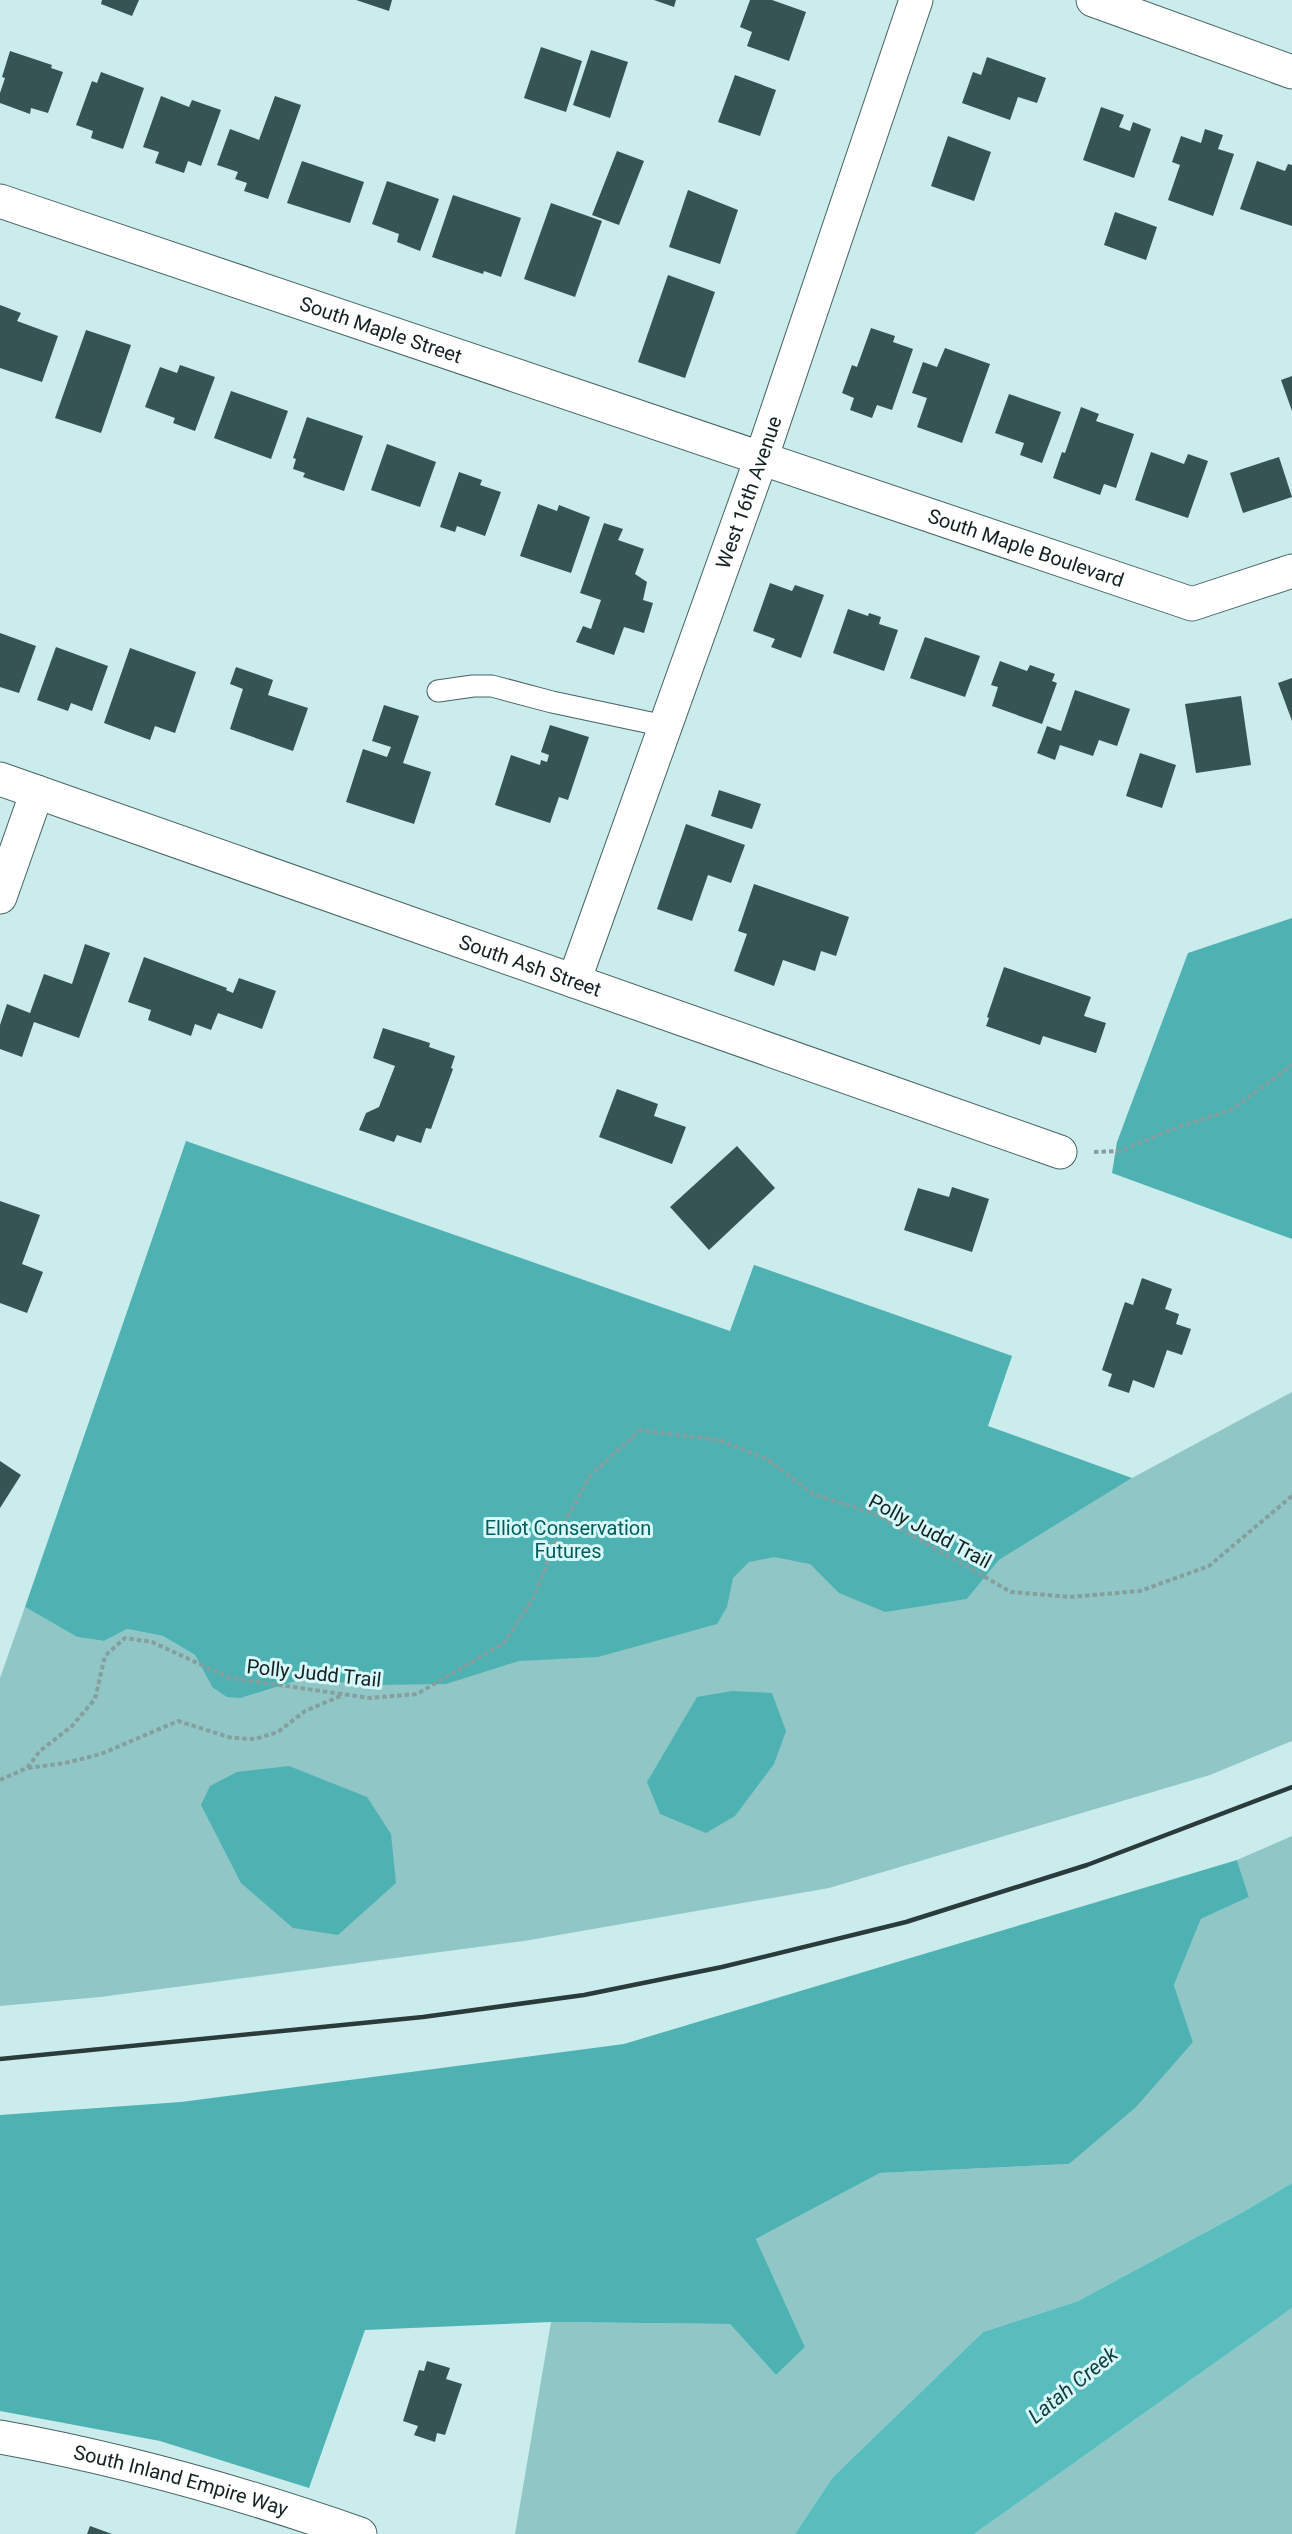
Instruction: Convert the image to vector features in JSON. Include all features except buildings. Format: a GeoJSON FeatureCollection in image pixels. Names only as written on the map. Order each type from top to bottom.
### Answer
{"type":"FeatureCollection","features":[{"type":"Feature","properties":{"kind":"street","name":"West 16th Avenue"},"geometry":{"type":"LineString","coordinates":[[574,981],[761,459],[916,0]]}},
{"type":"Feature","properties":{"kind":"street"},"geometry":{"type":"LineString","coordinates":[[1093,0],[1292,72]]}},
{"type":"Feature","properties":{"kind":"street","name":"South Maple Street"},"geometry":{"type":"LineString","coordinates":[[0,201],[761,459]]}},
{"type":"Feature","properties":{"kind":"street","name":"South Maple Boulevard"},"geometry":{"type":"LineString","coordinates":[[761,459],[1192,604],[1292,572]]}},
{"type":"Feature","properties":{"kind":"street","name":"South Ash Street"},"geometry":{"type":"LineString","coordinates":[[0,779],[1060,1152]]}},
{"type":"Feature","properties":{"kind":"street"},"geometry":{"type":"LineString","coordinates":[[0,897],[37,792]]}},
{"type":"Feature","properties":{"kind":"street","name":"South Inland Empire Way"},"geometry":{"type":"LineString","coordinates":[[0,2437],[86,2454],[180,2477],[360,2534]]}},
{"type":"Feature","properties":{"kind":"lane"},"geometry":{"type":"LineString","coordinates":[[438,691],[492,686],[552,702],[665,726]]}},
{"type":"Feature","properties":{"kind":"path"},"geometry":{"type":"LineString","coordinates":[[1060,1152],[1120,1151],[1178,1127],[1231,1110],[1292,1065]]}},
{"type":"Feature","properties":{"kind":"path","name":"Polly Judd Trail"},"geometry":{"type":"LineString","coordinates":[[0,1779],[27,1768],[40,1751],[72,1726],[95,1699],[105,1656],[125,1638],[152,1642],[230,1678],[370,1698],[417,1695],[504,1643],[534,1597],[559,1533],[590,1476],[640,1430],[719,1440],[767,1459],[813,1494],[873,1513],[1011,1592],[1070,1597],[1140,1591],[1209,1566],[1292,1496]]}},
{"type":"Feature","properties":{"kind":"path"},"geometry":{"type":"LineString","coordinates":[[27,1768],[65,1763],[101,1754],[178,1721],[232,1738],[255,1739],[278,1732],[305,1711],[345,1695]]}},
{"type":"Feature","properties":{"kind":"green space"},"geometry":{"type":"Polygon","coordinates":[[[1292,918],[1292,1239],[1112,1173],[1117,1142],[1188,953],[1292,918]]]}},
{"type":"Feature","properties":{"kind":"green space","name":"Elliot Conservation Futures"},"geometry":{"type":"Polygon","coordinates":[[[186,1141],[730,1331],[754,1265],[1012,1356],[988,1426],[1132,1478],[999,1560],[967,1599],[885,1612],[839,1593],[810,1564],[774,1557],[749,1562],[733,1578],[727,1607],[717,1624],[598,1657],[519,1661],[446,1684],[374,1685],[302,1679],[241,1698],[227,1697],[212,1687],[195,1655],[163,1636],[127,1629],[104,1641],[77,1637],[25,1607],[186,1141]]]}},
{"type":"Feature","properties":{"kind":"green space","name":"Elliot Conservation Futures"},"geometry":{"type":"Polygon","coordinates":[[[754,1265],[1012,1356],[923,1605],[967,1599],[999,1560],[1132,1478],[1292,1392],[1292,1741],[1210,1775],[829,1888],[524,1941],[100,1997],[0,2006],[0,1678],[25,1607],[77,1637],[104,1641],[127,1629],[163,1636],[195,1655],[212,1687],[241,1698],[302,1679],[712,1386],[754,1265]]]}},
{"type":"Feature","properties":{"kind":"green space"},"geometry":{"type":"Polygon","coordinates":[[[732,1691],[772,1693],[786,1731],[774,1764],[735,1816],[706,1833],[660,1814],[647,1782],[697,1697],[732,1691]]]}},
{"type":"Feature","properties":{"kind":"green space"},"geometry":{"type":"Polygon","coordinates":[[[289,1766],[367,1797],[391,1834],[396,1883],[338,1935],[293,1928],[241,1883],[201,1805],[210,1786],[237,1772],[289,1766]]]}},
{"type":"Feature","properties":{"kind":"green space"},"geometry":{"type":"Polygon","coordinates":[[[1292,1836],[1292,2183],[1078,2301],[983,2332],[833,2477],[795,2534],[515,2534],[551,2322],[730,2324],[776,2375],[805,2347],[756,2239],[880,2173],[1069,2164],[1193,2042],[1174,1985],[1201,1919],[1249,1897],[1237,1860],[1292,1836]]]}},
{"type":"Feature","properties":{"kind":"green space"},"geometry":{"type":"Polygon","coordinates":[[[1237,1860],[1249,1897],[1201,1919],[1174,1985],[1193,2042],[1136,2107],[1069,2164],[880,2173],[756,2239],[805,2347],[776,2375],[730,2324],[551,2322],[365,2330],[309,2488],[160,2441],[0,2411],[0,2115],[181,2102],[624,2044],[1237,1860]]]}},
{"type":"Feature","properties":{"kind":"green space"},"geometry":{"type":"Polygon","coordinates":[[[1292,2308],[1292,2534],[974,2534],[1292,2308]]]}},
{"type":"Feature","properties":{"kind":"water","name":"Latah Creek"},"geometry":{"type":"Polygon","coordinates":[[[1292,2183],[1292,2308],[974,2534],[795,2534],[833,2477],[983,2332],[1078,2301],[1292,2183]]]}},
{"type":"Feature","properties":{"kind":"railway"},"geometry":{"type":"LineString","coordinates":[[0,2059],[423,2017],[584,1995],[722,1967],[906,1922],[1087,1865],[1292,1787]]}}]}
